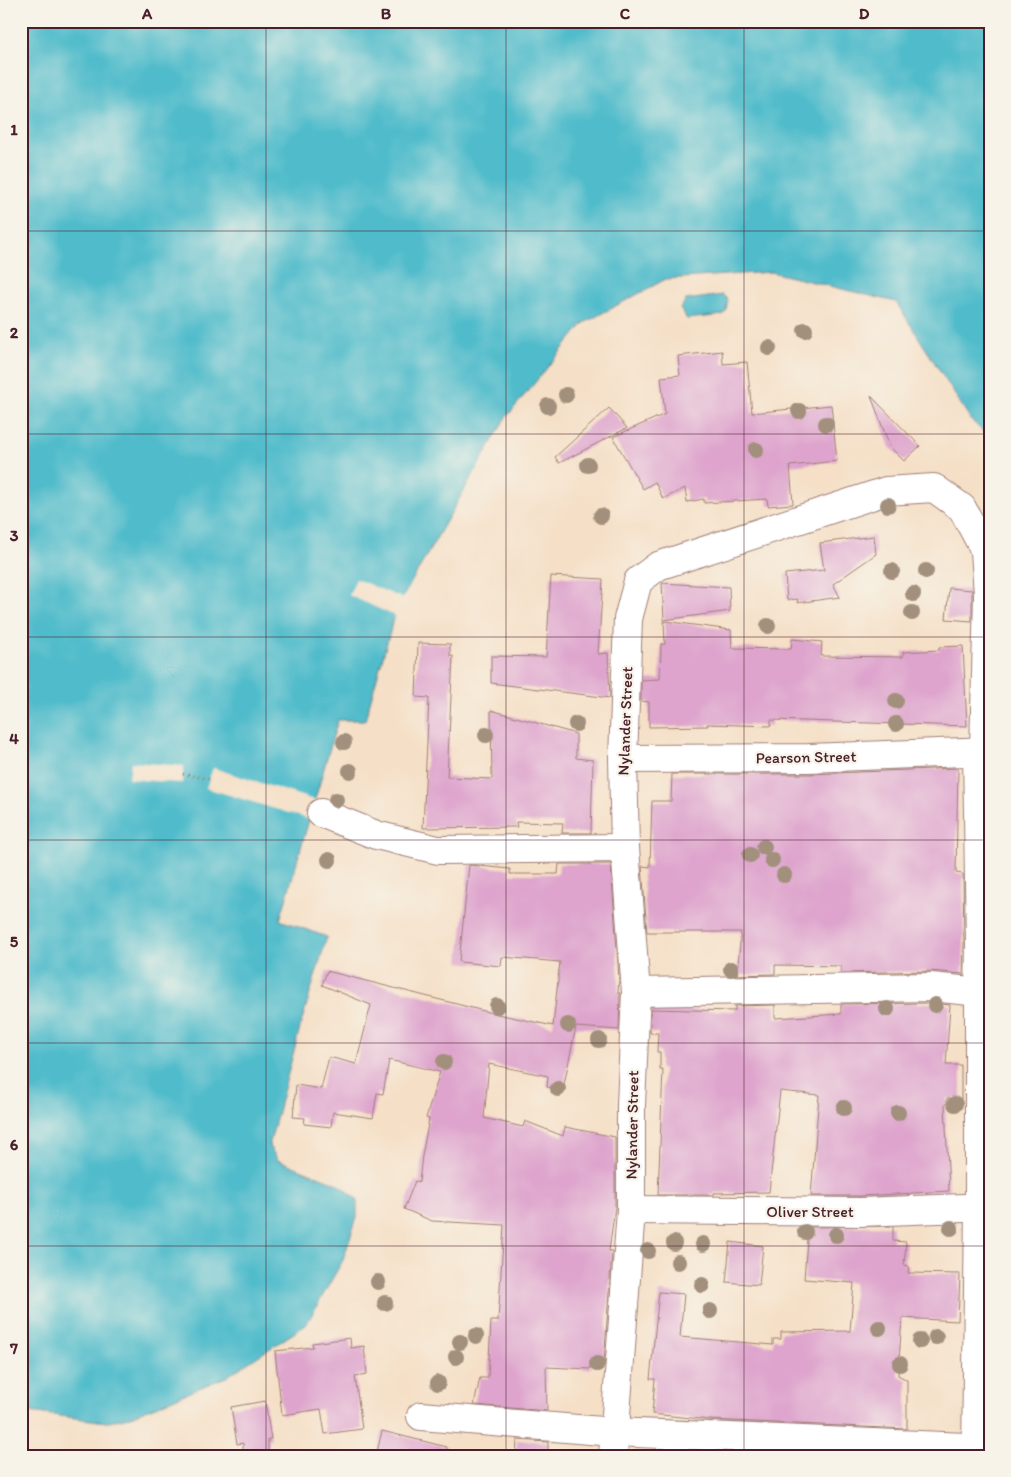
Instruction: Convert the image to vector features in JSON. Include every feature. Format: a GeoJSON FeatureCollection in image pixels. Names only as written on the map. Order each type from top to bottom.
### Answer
{"type":"FeatureCollection","features":[{"type":"Feature","properties":{"kind":"street","name":"Nylander Street"},"geometry":{"type":"LineString","coordinates":[[613,1444],[630,1210],[631,1105],[636,992],[625,848],[623,759],[628,619],[638,581],[658,566],[886,492],[934,488],[962,508],[985,551],[988,594],[980,945],[984,993],[981,1450]]}},
{"type":"Feature","properties":{"kind":"street","name":"Pearson Street"},"geometry":{"type":"LineString","coordinates":[[623,759],[809,758],[984,750]]}},
{"type":"Feature","properties":{"kind":"street"},"geometry":{"type":"LineString","coordinates":[[321,813],[376,835],[438,850],[625,848]]}},
{"type":"Feature","properties":{"kind":"street"},"geometry":{"type":"LineString","coordinates":[[636,992],[931,987],[984,993]]}},
{"type":"Feature","properties":{"kind":"street","name":"Oliver Street"},"geometry":{"type":"LineString","coordinates":[[630,1210],[861,1212],[984,1207]]}},
{"type":"Feature","properties":{"kind":"street"},"geometry":{"type":"LineString","coordinates":[[421,1416],[613,1444],[981,1450]]}},
{"type":"Feature","properties":{"kind":"path"},"geometry":{"type":"LineString","coordinates":[[183,774],[209,779]]}},
{"type":"Feature","properties":{"kind":"water"},"geometry":{"type":"Polygon","coordinates":[[[21,21],[990,21],[990,438],[971,420],[896,302],[771,272],[666,279],[584,323],[505,419],[397,607],[365,720],[338,720],[280,920],[327,937],[302,1020],[269,1146],[278,1160],[338,1184],[357,1199],[357,1217],[343,1260],[306,1325],[226,1377],[129,1417],[106,1422],[21,1411],[21,21]]]}},
{"type":"Feature","properties":{"kind":"water"},"geometry":{"type":"Polygon","coordinates":[[[723,295],[728,300],[726,311],[723,315],[687,319],[680,309],[686,300],[723,295]]]}},
{"type":"Feature","properties":{"kind":"pier"},"geometry":{"type":"Polygon","coordinates":[[[356,579],[404,599],[397,617],[349,595],[356,579]]]}},
{"type":"Feature","properties":{"kind":"pier"},"geometry":{"type":"Polygon","coordinates":[[[131,762],[184,766],[182,783],[129,779],[131,762]]]}},
{"type":"Feature","properties":{"kind":"pier"},"geometry":{"type":"Polygon","coordinates":[[[213,768],[317,801],[312,820],[206,788],[213,768]]]}},
{"type":"Feature","properties":{"kind":"building"},"geometry":{"type":"Polygon","coordinates":[[[722,351],[723,364],[747,362],[752,413],[831,405],[837,461],[790,466],[793,504],[768,506],[767,499],[704,503],[704,499],[687,502],[685,488],[663,499],[655,482],[643,489],[613,437],[665,414],[661,377],[680,375],[678,356],[722,351]]]}},
{"type":"Feature","properties":{"kind":"building"},"geometry":{"type":"Polygon","coordinates":[[[871,396],[920,446],[904,461],[890,447],[871,396]]]}},
{"type":"Feature","properties":{"kind":"building"},"geometry":{"type":"Polygon","coordinates":[[[609,408],[627,428],[559,463],[555,457],[609,408]]]}},
{"type":"Feature","properties":{"kind":"building"},"geometry":{"type":"Polygon","coordinates":[[[874,536],[876,554],[833,584],[840,597],[797,603],[798,599],[787,600],[785,574],[824,570],[820,543],[874,536]]]}},
{"type":"Feature","properties":{"kind":"building"},"geometry":{"type":"Polygon","coordinates":[[[551,576],[603,579],[598,654],[608,653],[610,698],[491,683],[491,656],[546,657],[551,576]]]}},
{"type":"Feature","properties":{"kind":"building"},"geometry":{"type":"Polygon","coordinates":[[[662,583],[729,587],[730,611],[664,620],[662,583]]]}},
{"type":"Feature","properties":{"kind":"building"},"geometry":{"type":"Polygon","coordinates":[[[949,588],[972,590],[972,621],[946,619],[949,588]]]}},
{"type":"Feature","properties":{"kind":"building"},"geometry":{"type":"Polygon","coordinates":[[[664,621],[731,630],[732,648],[791,649],[792,639],[822,642],[821,656],[903,657],[903,652],[939,650],[939,647],[963,646],[967,726],[771,720],[771,726],[707,724],[708,726],[649,727],[649,702],[641,701],[641,680],[660,679],[661,644],[665,644],[664,621]]]}},
{"type":"Feature","properties":{"kind":"building"},"geometry":{"type":"Polygon","coordinates":[[[418,643],[450,644],[450,656],[453,656],[447,777],[492,779],[491,710],[576,734],[576,758],[593,760],[591,833],[562,833],[563,823],[516,822],[517,827],[423,828],[429,698],[416,697],[418,643]]]}},
{"type":"Feature","properties":{"kind":"building"},"geometry":{"type":"Polygon","coordinates":[[[958,768],[956,873],[963,874],[963,974],[931,971],[841,973],[841,966],[775,965],[775,974],[737,975],[741,932],[647,932],[642,866],[650,867],[652,801],[671,801],[672,774],[809,774],[958,768]]]}},
{"type":"Feature","properties":{"kind":"building"},"geometry":{"type":"Polygon","coordinates":[[[559,864],[611,864],[619,979],[618,993],[620,993],[619,1030],[576,1027],[563,1089],[547,1087],[548,1076],[489,1064],[484,1118],[523,1127],[525,1121],[563,1136],[565,1127],[615,1137],[615,1207],[609,1251],[612,1251],[604,1363],[591,1362],[590,1369],[546,1367],[547,1411],[474,1405],[480,1378],[488,1378],[491,1321],[498,1321],[504,1225],[432,1221],[404,1209],[415,1181],[419,1182],[429,1119],[426,1118],[440,1072],[389,1060],[383,1094],[377,1093],[373,1118],[333,1112],[331,1127],[304,1124],[305,1118],[293,1117],[296,1085],[321,1089],[329,1057],[356,1064],[371,1005],[322,985],[327,971],[488,1012],[553,1026],[560,962],[502,957],[501,966],[459,962],[469,865],[510,869],[510,874],[558,874],[559,864]]]}},
{"type":"Feature","properties":{"kind":"building"},"geometry":{"type":"Polygon","coordinates":[[[930,1003],[950,1005],[946,1065],[961,1065],[961,1099],[947,1098],[947,1104],[945,1104],[949,1191],[861,1196],[811,1196],[819,1095],[780,1091],[769,1192],[714,1193],[714,1195],[658,1195],[663,1069],[660,1069],[660,1052],[657,1052],[658,1033],[650,1033],[651,1009],[735,1011],[735,1006],[775,1005],[775,1018],[841,1014],[841,1004],[930,1003]]]}},
{"type":"Feature","properties":{"kind":"building"},"geometry":{"type":"Polygon","coordinates":[[[893,1226],[893,1241],[906,1242],[904,1265],[909,1266],[908,1273],[960,1274],[958,1321],[902,1318],[898,1375],[907,1380],[907,1429],[711,1420],[652,1414],[655,1379],[650,1379],[659,1292],[684,1294],[680,1337],[773,1345],[773,1339],[781,1339],[781,1332],[850,1331],[854,1283],[804,1279],[808,1227],[893,1226]]]}},
{"type":"Feature","properties":{"kind":"building"},"geometry":{"type":"Polygon","coordinates":[[[730,1242],[763,1246],[759,1285],[726,1282],[730,1242]]]}},
{"type":"Feature","properties":{"kind":"building"},"geometry":{"type":"Polygon","coordinates":[[[350,1338],[351,1348],[364,1346],[367,1374],[355,1376],[362,1429],[325,1434],[321,1409],[282,1415],[275,1351],[313,1347],[312,1343],[350,1338]]]}},
{"type":"Feature","properties":{"kind":"building"},"geometry":{"type":"Polygon","coordinates":[[[265,1401],[271,1439],[268,1439],[268,1456],[243,1456],[243,1443],[237,1444],[231,1407],[265,1401]]]}},
{"type":"Feature","properties":{"kind":"building"},"geometry":{"type":"Polygon","coordinates":[[[382,1431],[447,1447],[446,1456],[376,1456],[382,1431]]]}},
{"type":"Feature","properties":{"kind":"building"},"geometry":{"type":"Polygon","coordinates":[[[517,1440],[548,1442],[548,1456],[516,1456],[517,1440]]]}},
{"type":"Feature","properties":{"kind":"building"},"geometry":{"type":"Polygon","coordinates":[[[732,1453],[805,1456],[731,1456],[732,1453]]]}}]}
